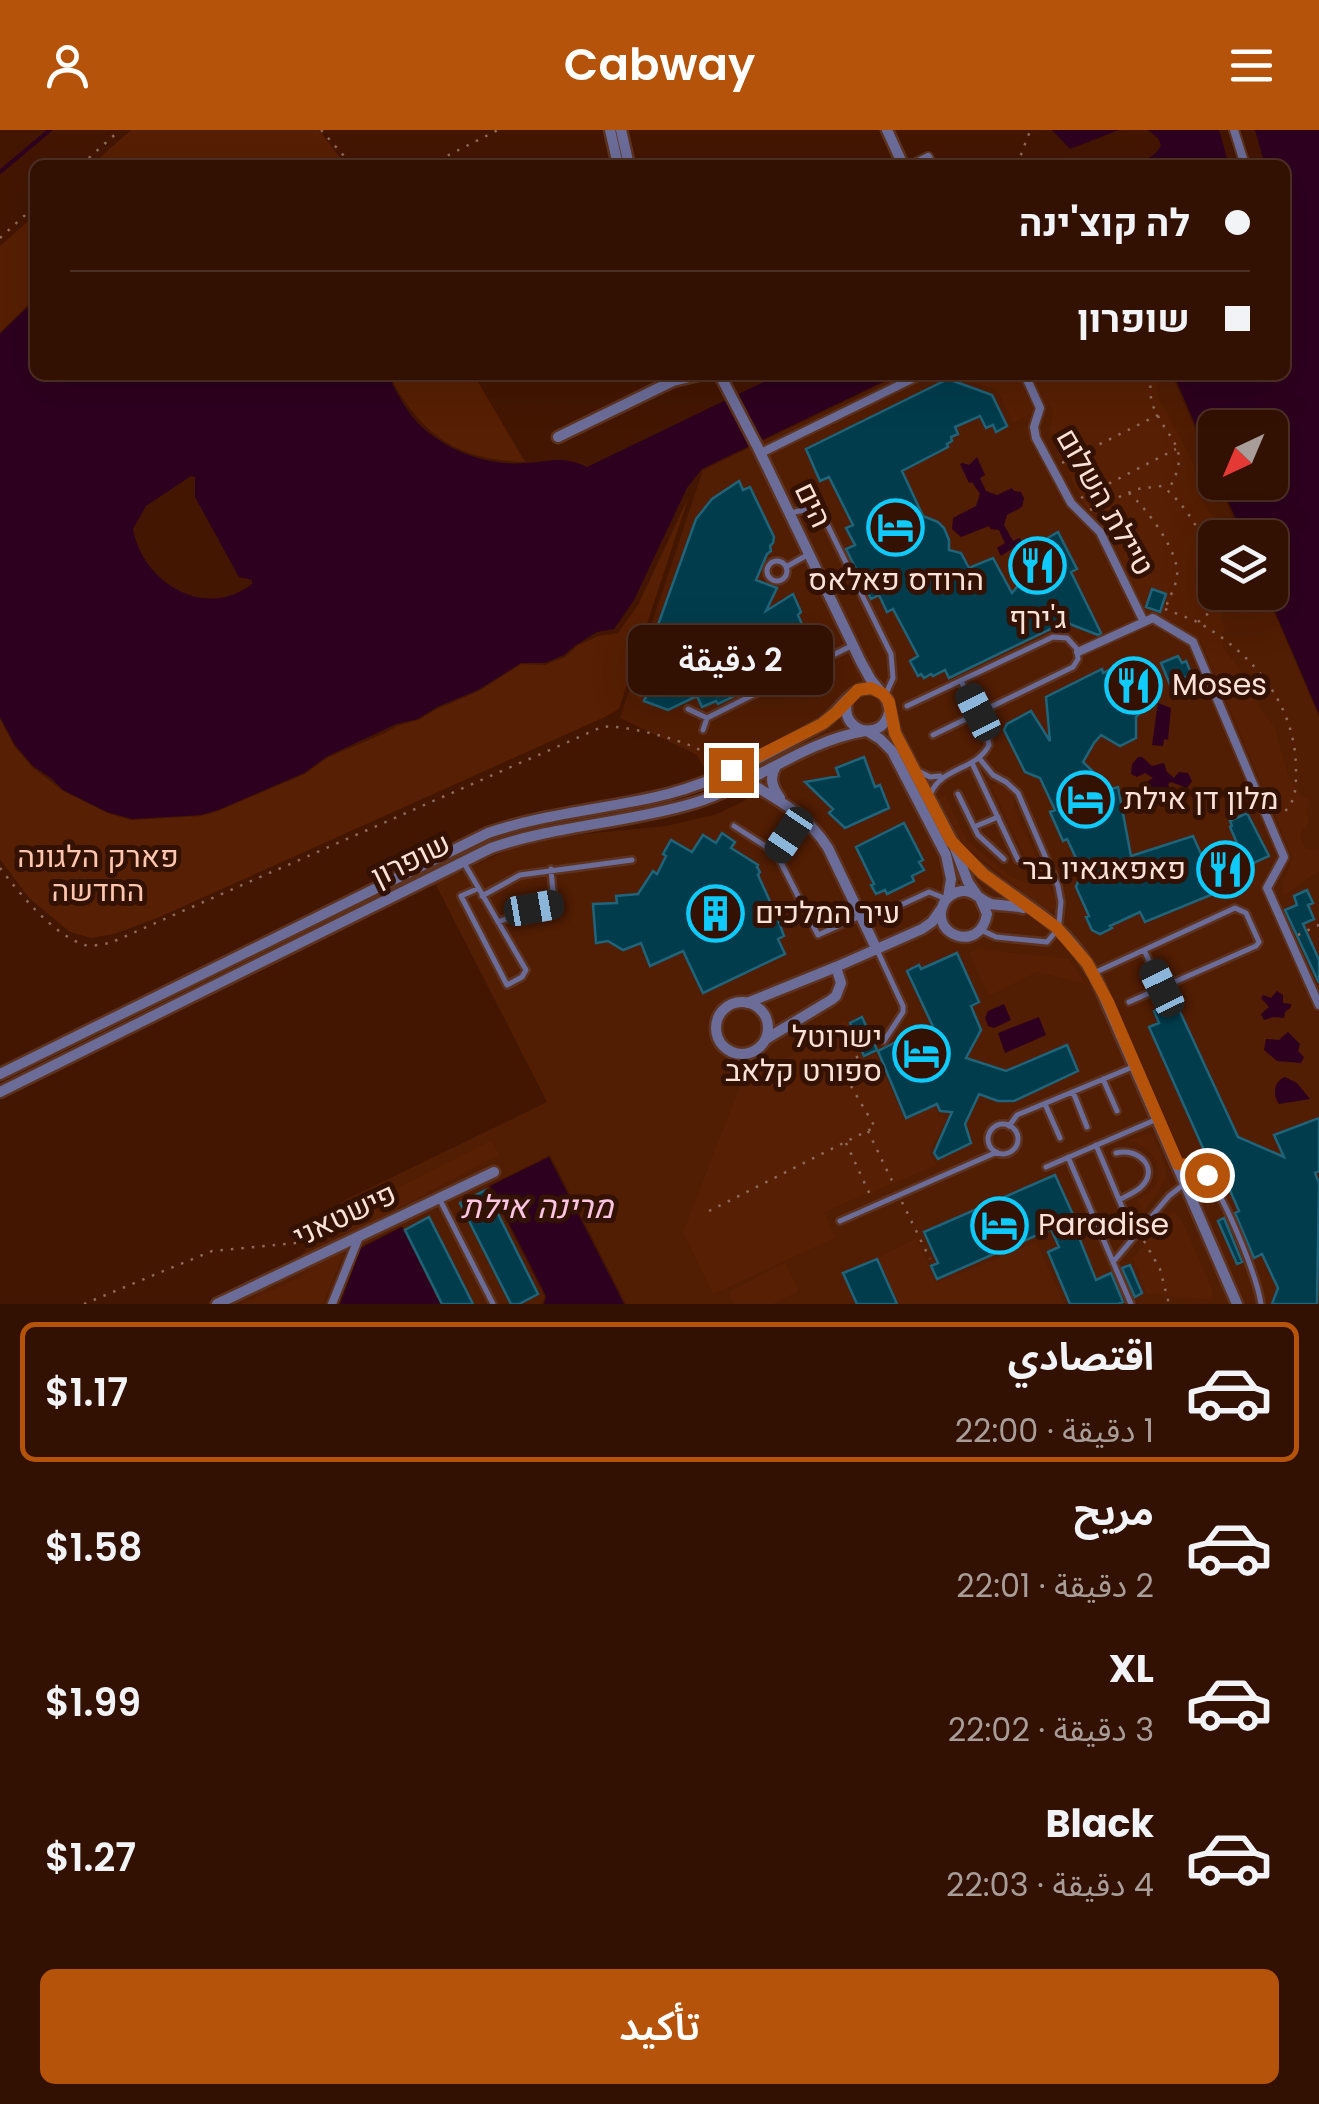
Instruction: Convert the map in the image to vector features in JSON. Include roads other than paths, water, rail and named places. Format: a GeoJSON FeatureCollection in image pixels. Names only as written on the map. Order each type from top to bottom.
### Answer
{"type":"FeatureCollection","features":[{"type":"Feature","properties":{"kind":"street"},"geometry":{"type":"LineString","coordinates":[[610,130],[617,160]]}},
{"type":"Feature","properties":{"kind":"street"},"geometry":{"type":"LineString","coordinates":[[621,130],[628,160]]}},
{"type":"Feature","properties":{"kind":"street"},"geometry":{"type":"LineString","coordinates":[[887,130],[901,160]]}},
{"type":"Feature","properties":{"kind":"street"},"geometry":{"type":"LineString","coordinates":[[1234,130],[1243,160]]}},
{"type":"Feature","properties":{"kind":"street"},"geometry":{"type":"LineString","coordinates":[[653,390],[664,380]]}},
{"type":"Feature","properties":{"kind":"street"},"geometry":{"type":"LineString","coordinates":[[558,437],[676,380]]}},
{"type":"Feature","properties":{"kind":"street","name":"הים"},"geometry":{"type":"LineString","coordinates":[[722,380],[860,659],[883,694]]}},
{"type":"Feature","properties":{"kind":"street"},"geometry":{"type":"LineString","coordinates":[[759,451],[909,380]]}},
{"type":"Feature","properties":{"kind":"street","name":"טיילת השלום"},"geometry":{"type":"LineString","coordinates":[[1027,380],[1040,408],[1034,428],[1036,438],[1071,504],[1100,532],[1144,622],[1153,618],[1193,642],[1284,857],[1268,888],[1319,1005]]}},
{"type":"Feature","properties":{"kind":"street"},"geometry":{"type":"LineString","coordinates":[[1078,652],[1144,622]]}},
{"type":"Feature","properties":{"kind":"street"},"geometry":{"type":"LineString","coordinates":[[860,659],[858,681],[846,710],[848,720],[880,739],[892,752],[943,849],[951,874],[942,922],[951,933]]}},
{"type":"Feature","properties":{"kind":"street"},"geometry":{"type":"LineString","coordinates":[[850,697],[864,688],[874,688],[883,694],[894,731],[987,914],[980,930],[972,936],[922,929]]}},
{"type":"Feature","properties":{"kind":"street","name":"שופרון"},"geometry":{"type":"LineString","coordinates":[[0,1074],[488,834],[543,816],[668,794],[724,774],[822,724],[850,697]]}},
{"type":"Feature","properties":{"kind":"street"},"geometry":{"type":"LineString","coordinates":[[866,731],[881,727],[890,712]]}},
{"type":"Feature","properties":{"kind":"street","name":"שופרון"},"geometry":{"type":"LineString","coordinates":[[0,1092],[491,848],[535,835],[699,802],[834,738],[866,731]]}},
{"type":"Feature","properties":{"kind":"street"},"geometry":{"type":"LineString","coordinates":[[776,766],[772,784],[784,802]]}},
{"type":"Feature","properties":{"kind":"street"},"geometry":{"type":"LineString","coordinates":[[746,781],[784,802],[817,832],[877,950]]}},
{"type":"Feature","properties":{"kind":"street"},"geometry":{"type":"LineString","coordinates":[[951,841],[983,874],[1058,929],[1094,973],[1237,1304]]}},
{"type":"Feature","properties":{"kind":"street"},"geometry":{"type":"LineString","coordinates":[[747,1003],[922,929],[934,920],[945,902],[960,892],[1038,914]]}},
{"type":"Feature","properties":{"kind":"street"},"geometry":{"type":"LineString","coordinates":[[766,1040],[766,1018],[756,1006],[747,1003],[739,1002],[724,1010],[716,1026],[720,1042],[733,1053],[758,1049],[836,996],[841,983],[836,967]]}},
{"type":"Feature","properties":{"kind":"street","name":"פישטאני"},"geometry":{"type":"LineString","coordinates":[[219,1304],[494,1172]]}},
{"type":"Feature","properties":{"kind":"street"},"geometry":{"type":"LineString","coordinates":[[332,1304],[358,1236]]}},
{"type":"Feature","properties":{"kind":"lane"},"geometry":{"type":"LineString","coordinates":[[789,513],[812,510],[825,520],[891,654],[893,678],[883,694]]}},
{"type":"Feature","properties":{"kind":"lane"},"geometry":{"type":"LineString","coordinates":[[786,567],[809,554]]}},
{"type":"Feature","properties":{"kind":"lane"},"geometry":{"type":"LineString","coordinates":[[908,706],[1053,637],[1066,638],[1078,652],[1078,661],[1073,666],[932,735]]}},
{"type":"Feature","properties":{"kind":"lane"},"geometry":{"type":"LineString","coordinates":[[703,730],[707,718],[853,645]]}},
{"type":"Feature","properties":{"kind":"lane"},"geometry":{"type":"LineString","coordinates":[[931,801],[933,787],[944,776],[979,758],[989,742],[961,681]]}},
{"type":"Feature","properties":{"kind":"lane"},"geometry":{"type":"LineString","coordinates":[[688,709],[707,718]]}},
{"type":"Feature","properties":{"kind":"lane"},"geometry":{"type":"LineString","coordinates":[[979,758],[1018,794],[1058,886],[1061,902],[1058,929],[1047,942],[996,937],[980,930]]}},
{"type":"Feature","properties":{"kind":"lane"},"geometry":{"type":"LineString","coordinates":[[972,762],[1018,860]]}},
{"type":"Feature","properties":{"kind":"lane"},"geometry":{"type":"LineString","coordinates":[[914,769],[930,777],[944,776]]}},
{"type":"Feature","properties":{"kind":"lane"},"geometry":{"type":"LineString","coordinates":[[958,794],[978,836],[1004,859]]}},
{"type":"Feature","properties":{"kind":"lane"},"geometry":{"type":"LineString","coordinates":[[776,854],[802,817]]}},
{"type":"Feature","properties":{"kind":"lane"},"geometry":{"type":"LineString","coordinates":[[974,827],[998,817]]}},
{"type":"Feature","properties":{"kind":"lane"},"geometry":{"type":"LineString","coordinates":[[734,826],[776,854],[818,935],[930,892],[945,902]]}},
{"type":"Feature","properties":{"kind":"lane"},"geometry":{"type":"LineString","coordinates":[[464,862],[479,892],[526,970],[522,977],[507,984],[462,896],[479,892],[520,875],[632,860]]}},
{"type":"Feature","properties":{"kind":"lane"},"geometry":{"type":"LineString","coordinates":[[498,922],[554,904],[552,870]]}},
{"type":"Feature","properties":{"kind":"lane"},"geometry":{"type":"LineString","coordinates":[[1094,973],[1236,908],[1246,914],[1259,942],[1256,946],[1130,1002]]}},
{"type":"Feature","properties":{"kind":"lane"},"geometry":{"type":"LineString","coordinates":[[877,950],[903,1006],[884,1041]]}},
{"type":"Feature","properties":{"kind":"lane"},"geometry":{"type":"LineString","coordinates":[[1144,950],[1162,988]]}},
{"type":"Feature","properties":{"kind":"lane"},"geometry":{"type":"LineString","coordinates":[[1009,1126],[1018,1115],[1136,1066]]}},
{"type":"Feature","properties":{"kind":"lane"},"geometry":{"type":"LineString","coordinates":[[1103,1080],[1118,1111]]}},
{"type":"Feature","properties":{"kind":"lane"},"geometry":{"type":"LineString","coordinates":[[1073,1092],[1088,1127]]}},
{"type":"Feature","properties":{"kind":"lane"},"geometry":{"type":"LineString","coordinates":[[1045,1104],[1060,1138]]}},
{"type":"Feature","properties":{"kind":"lane"},"geometry":{"type":"LineString","coordinates":[[1046,1167],[1158,1118]]}},
{"type":"Feature","properties":{"kind":"lane"},"geometry":{"type":"LineString","coordinates":[[840,1221],[997,1152],[1010,1152],[1016,1146],[1016,1132],[1009,1126],[998,1125],[990,1133],[989,1144],[997,1152]]}},
{"type":"Feature","properties":{"kind":"lane"},"geometry":{"type":"LineString","coordinates":[[1096,1145],[1128,1222],[1137,1233]]}},
{"type":"Feature","properties":{"kind":"lane"},"geometry":{"type":"LineString","coordinates":[[1116,1153],[1137,1154],[1148,1170],[1146,1182],[1119,1200]]}},
{"type":"Feature","properties":{"kind":"lane"},"geometry":{"type":"LineString","coordinates":[[1068,1158],[1131,1304]]}},
{"type":"Feature","properties":{"kind":"lane"},"geometry":{"type":"LineString","coordinates":[[1178,1164],[1198,1168],[1218,1192],[1257,1283],[1261,1304]]}},
{"type":"Feature","properties":{"kind":"lane"},"geometry":{"type":"LineString","coordinates":[[1113,1262],[1174,1190],[1186,1184]]}},
{"type":"Feature","properties":{"kind":"lane"},"geometry":{"type":"LineString","coordinates":[[440,1198],[493,1304]]}},
{"type":"Feature","properties":{"kind":"water"},"geometry":{"type":"Polygon","coordinates":[[[1052,130],[1119,130],[1070,149],[1052,130]]]}},
{"type":"Feature","properties":{"kind":"water"},"geometry":{"type":"Polygon","coordinates":[[[1148,130],[1219,130],[1228,160],[1144,160],[1158,150],[1158,138],[1148,130]]]}},
{"type":"Feature","properties":{"kind":"water"},"geometry":{"type":"Polygon","coordinates":[[[1255,130],[1319,130],[1319,714],[1274,610],[1288,610],[1288,520],[1236,520],[1228,500],[1288,500],[1288,410],[1198,410],[1198,431],[1176,380],[1290,380],[1290,160],[1264,160],[1255,130]]]}},
{"type":"Feature","properties":{"kind":"water"},"geometry":{"type":"Polygon","coordinates":[[[30,305],[30,380],[391,380],[417,422],[434,437],[458,450],[498,462],[563,460],[587,467],[768,380],[887,380],[702,469],[687,488],[634,600],[614,629],[597,632],[545,663],[521,663],[478,690],[418,719],[396,724],[326,757],[304,773],[218,810],[201,815],[132,819],[107,812],[63,790],[33,766],[15,745],[0,717],[0,334],[30,305]],[[191,476],[146,506],[133,529],[139,548],[162,579],[178,590],[196,597],[234,594],[252,584],[252,580],[239,577],[195,497],[195,477],[191,476]]]}},
{"type":"Feature","properties":{"kind":"water"},"geometry":{"type":"Polygon","coordinates":[[[977,457],[985,475],[980,478],[986,491],[997,495],[1012,488],[1024,498],[1022,507],[1007,515],[1004,525],[1013,541],[1020,538],[1023,545],[1001,556],[997,548],[1005,543],[999,530],[989,526],[961,537],[952,529],[953,518],[976,506],[980,494],[969,483],[960,464],[969,465],[977,457]]]}},
{"type":"Feature","properties":{"kind":"water"},"geometry":{"type":"Polygon","coordinates":[[[1158,703],[1171,708],[1168,740],[1164,739],[1163,746],[1152,745],[1158,703]]]}},
{"type":"Feature","properties":{"kind":"water"},"geometry":{"type":"Polygon","coordinates":[[[1138,757],[1152,766],[1164,763],[1174,778],[1179,772],[1188,773],[1192,781],[1187,788],[1171,782],[1171,793],[1164,797],[1144,797],[1144,784],[1153,778],[1145,773],[1137,777],[1131,774],[1138,757]]]}},
{"type":"Feature","properties":{"kind":"water"},"geometry":{"type":"Polygon","coordinates":[[[1277,991],[1283,995],[1283,1003],[1291,1007],[1284,1018],[1264,1020],[1261,1014],[1269,1007],[1261,998],[1271,998],[1277,991]]]}},
{"type":"Feature","properties":{"kind":"water"},"geometry":{"type":"Polygon","coordinates":[[[1004,1004],[1011,1020],[994,1028],[988,1026],[988,1011],[1004,1004]]]}},
{"type":"Feature","properties":{"kind":"water"},"geometry":{"type":"Polygon","coordinates":[[[1039,1017],[1046,1035],[1005,1053],[998,1033],[1039,1017]]]}},
{"type":"Feature","properties":{"kind":"water"},"geometry":{"type":"Polygon","coordinates":[[[1288,1032],[1300,1044],[1298,1051],[1304,1057],[1301,1063],[1277,1061],[1264,1050],[1266,1039],[1279,1040],[1288,1032]]]}},
{"type":"Feature","properties":{"kind":"water"},"geometry":{"type":"Polygon","coordinates":[[[1285,1077],[1297,1083],[1310,1099],[1279,1104],[1275,1089],[1285,1077]]]}},
{"type":"Feature","properties":{"kind":"water","name":"מרינה אילת"},"geometry":{"type":"Polygon","coordinates":[[[549,1157],[624,1304],[544,1304],[546,1296],[490,1186],[549,1157]]]}},
{"type":"Feature","properties":{"kind":"water","name":"מרינה אילת"},"geometry":{"type":"Polygon","coordinates":[[[402,1227],[440,1304],[340,1304],[361,1248],[402,1227]]]}},
{"type":"Feature","properties":{"kind":"waterway"},"geometry":{"type":"LineString","coordinates":[[0,172],[50,130]]}},
{"type":"Feature","properties":{"kind":"place","name":"הרודס פאלאס"},"geometry":{"type":"Point","coordinates":[896,528]}},
{"type":"Feature","properties":{"kind":"place","name":"ג'ירף"},"geometry":{"type":"Point","coordinates":[1038,566]}},
{"type":"Feature","properties":{"kind":"place","name":"Moses"},"geometry":{"type":"Point","coordinates":[1133,685]}},
{"type":"Feature","properties":{"kind":"place","name":"מלון דן אילת"},"geometry":{"type":"Point","coordinates":[1085,799]}},
{"type":"Feature","properties":{"kind":"place","name":"פאפאגאיו בר"},"geometry":{"type":"Point","coordinates":[1225,869]}},
{"type":"Feature","properties":{"kind":"place","name":"עיר המלכים"},"geometry":{"type":"Point","coordinates":[716,913]}},
{"type":"Feature","properties":{"kind":"place","name":"ישרוטל ספורט קלאב"},"geometry":{"type":"Point","coordinates":[921,1054]}},
{"type":"Feature","properties":{"kind":"place","name":"Paradise"},"geometry":{"type":"Point","coordinates":[999,1225]}},
{"type":"Feature","properties":{"kind":"park label","name":"פארק הלגונה החדשה"},"geometry":{"type":"Point","coordinates":[98,874]}}]}
